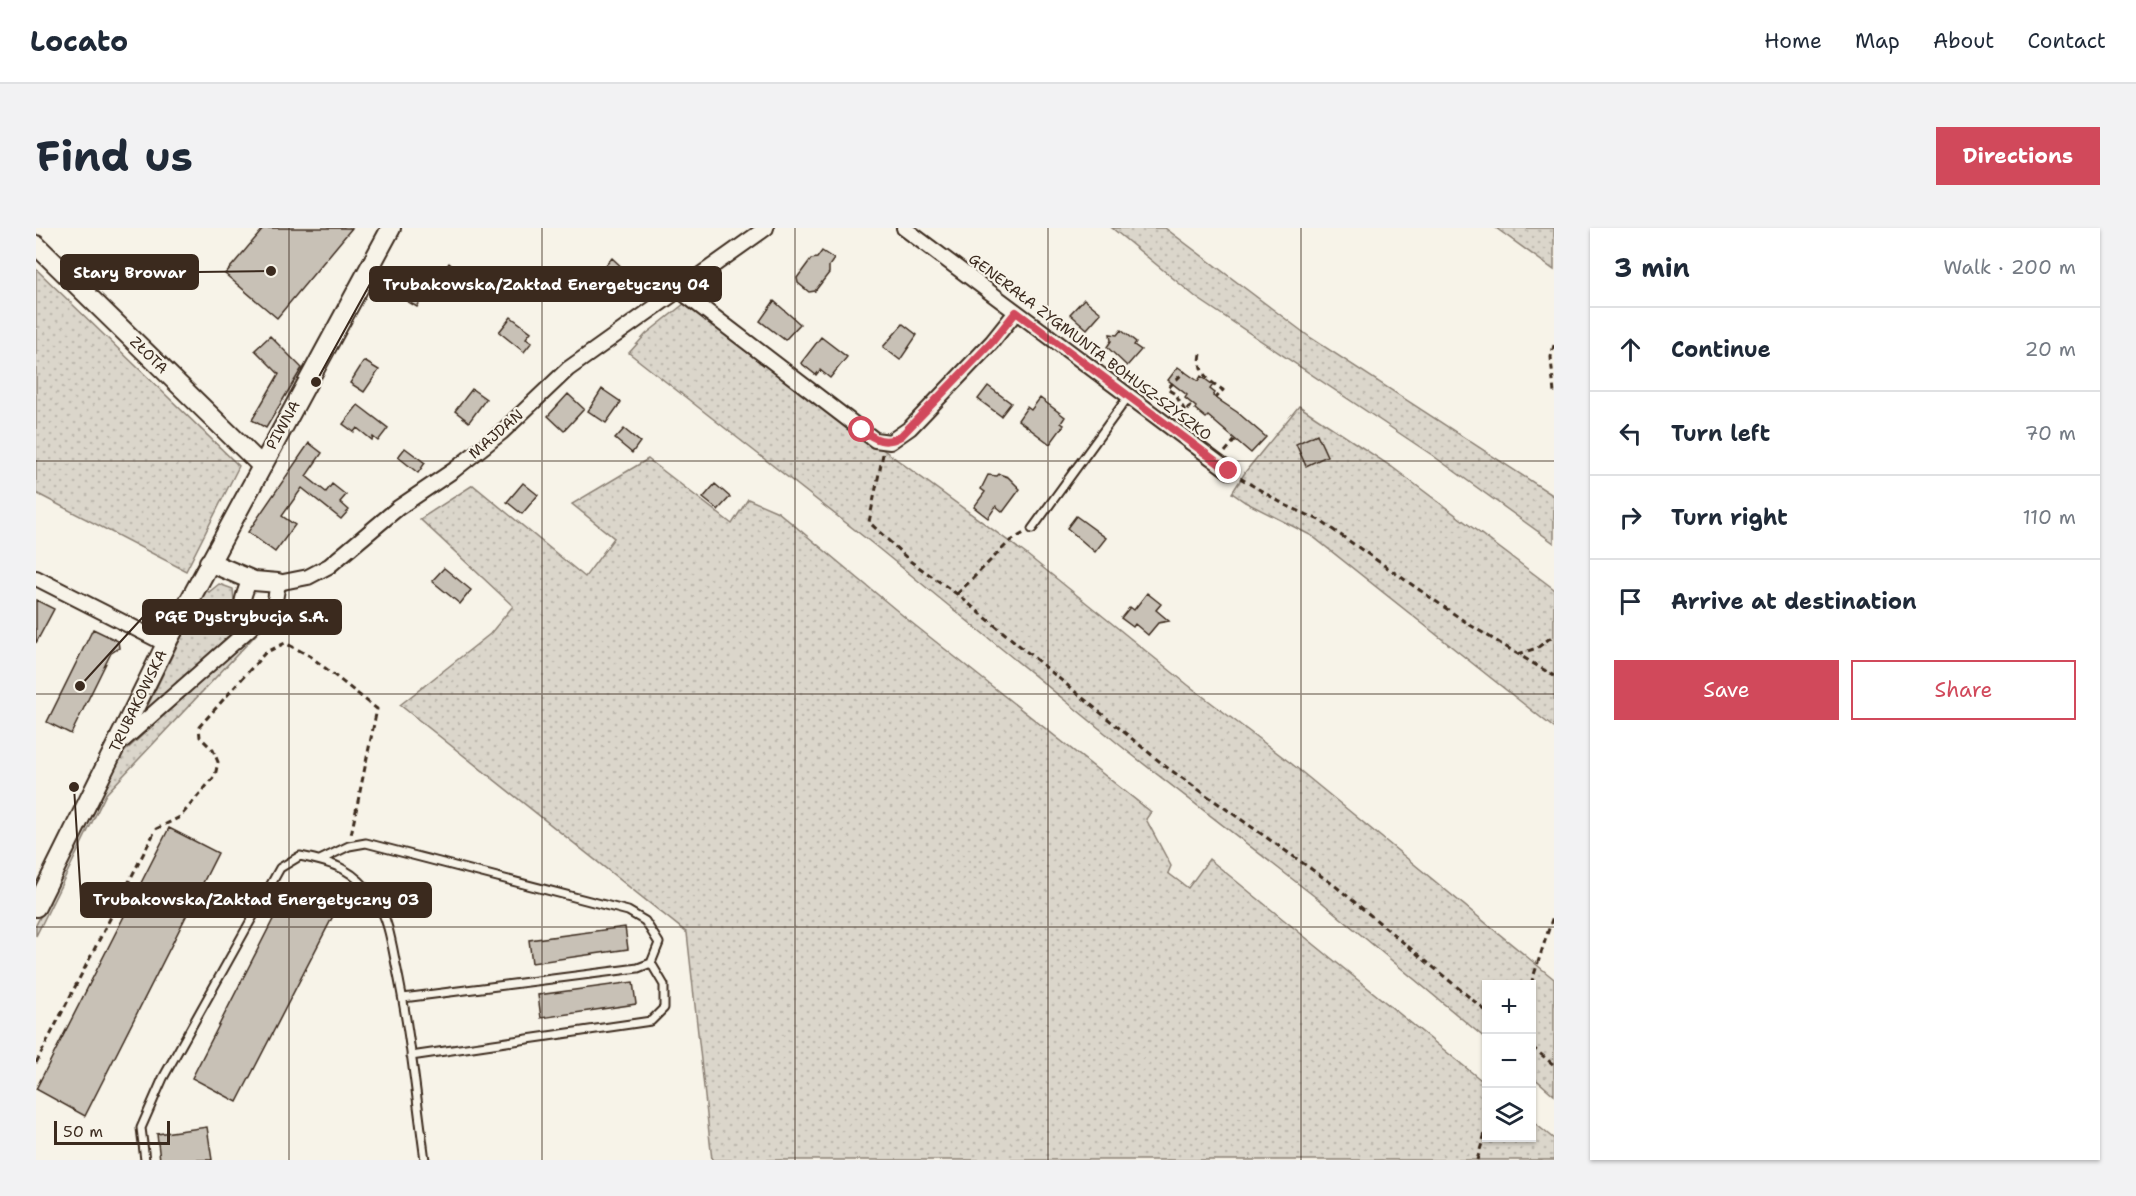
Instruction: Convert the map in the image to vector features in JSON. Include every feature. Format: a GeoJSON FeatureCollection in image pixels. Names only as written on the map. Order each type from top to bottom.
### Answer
{"type":"FeatureCollection","features":[{"type":"Feature","properties":{"kind":"street","name":"PIWNA"},"geometry":{"type":"LineString","coordinates":[[261,465],[391,228]]}},
{"type":"Feature","properties":{"kind":"street","name":"MAJDAN"},"geometry":{"type":"LineString","coordinates":[[209,562],[250,579],[278,583],[308,577],[330,566],[398,508],[454,470],[502,432],[568,369],[766,228]]}},
{"type":"Feature","properties":{"kind":"street","name":"GENERAŁA ZYGMUNTA BOHUSZ-SZYSZKO"},"geometry":{"type":"LineString","coordinates":[[904,228],[1229,471]]}},
{"type":"Feature","properties":{"kind":"street","name":"ZŁOTA"},"geometry":{"type":"LineString","coordinates":[[36,244],[261,465]]}},
{"type":"Feature","properties":{"kind":"street"},"geometry":{"type":"LineString","coordinates":[[680,290],[876,440],[890,442],[905,432],[992,342],[1016,312]]}},
{"type":"Feature","properties":{"kind":"street","name":"TRUBAKOWSKA"},"geometry":{"type":"LineString","coordinates":[[36,907],[166,644],[261,465]]}},
{"type":"Feature","properties":{"kind":"street"},"geometry":{"type":"LineString","coordinates":[[36,578],[166,644]]}},
{"type":"Feature","properties":{"kind":"street"},"geometry":{"type":"LineString","coordinates":[[248,630],[240,614],[240,607],[250,579]]}},
{"type":"Feature","properties":{"kind":"street"},"geometry":{"type":"LineString","coordinates":[[116,746],[274,606],[278,583]]}},
{"type":"Feature","properties":{"kind":"lane"},"geometry":{"type":"LineString","coordinates":[[1032,529],[1128,397]]}},
{"type":"Feature","properties":{"kind":"lane"},"geometry":{"type":"LineString","coordinates":[[320,860],[349,846],[366,843],[628,911],[645,921],[659,943],[651,963],[638,968],[403,998]]}},
{"type":"Feature","properties":{"kind":"lane"},"geometry":{"type":"LineString","coordinates":[[145,1160],[141,1128],[163,1078],[280,868],[300,856],[333,862],[357,879],[377,902],[390,937],[403,998],[425,1160]]}},
{"type":"Feature","properties":{"kind":"lane"},"geometry":{"type":"LineString","coordinates":[[411,1056],[651,1021],[664,1008],[664,985],[651,963]]}},
{"type":"Feature","properties":{"kind":"path"},"geometry":{"type":"LineString","coordinates":[[1554,345],[1551,357],[1554,394]]}},
{"type":"Feature","properties":{"kind":"path"},"geometry":{"type":"LineString","coordinates":[[1201,354],[1202,374],[1223,390],[1216,398]]}},
{"type":"Feature","properties":{"kind":"path"},"geometry":{"type":"LineString","coordinates":[[1185,371],[1174,385],[1167,389],[1174,393],[1185,411]]}},
{"type":"Feature","properties":{"kind":"path"},"geometry":{"type":"LineString","coordinates":[[1223,454],[1236,440]]}},
{"type":"Feature","properties":{"kind":"path"},"geometry":{"type":"LineString","coordinates":[[890,442],[880,459],[869,522],[910,561],[957,594],[1165,766],[1334,885],[1482,1008]]}},
{"type":"Feature","properties":{"kind":"path"},"geometry":{"type":"LineString","coordinates":[[1229,471],[1285,505],[1319,520],[1470,625],[1554,676]]}},
{"type":"Feature","properties":{"kind":"path"},"geometry":{"type":"LineString","coordinates":[[957,594],[1009,542],[1032,529]]}},
{"type":"Feature","properties":{"kind":"path"},"geometry":{"type":"LineString","coordinates":[[1518,654],[1537,648],[1554,635]]}},
{"type":"Feature","properties":{"kind":"path"},"geometry":{"type":"LineString","coordinates":[[36,1064],[156,829],[180,817],[215,776],[218,762],[213,750],[200,737],[199,728],[265,653],[285,643],[310,656],[377,709],[349,846]]}},
{"type":"Feature","properties":{"kind":"path"},"geometry":{"type":"LineString","coordinates":[[1532,980],[1554,913]]}},
{"type":"Feature","properties":{"kind":"path"},"geometry":{"type":"LineString","coordinates":[[1536,1050],[1554,1065]]}},
{"type":"Feature","properties":{"kind":"path"},"geometry":{"type":"LineString","coordinates":[[1477,1160],[1482,1142]]}},
{"type":"Feature","properties":{"kind":"shaded area"},"geometry":{"type":"Polygon","coordinates":[[[1112,228],[1165,228],[1311,338],[1554,496],[1554,543],[1432,455],[1197,298],[1112,228]]]}},
{"type":"Feature","properties":{"kind":"shaded area"},"geometry":{"type":"Polygon","coordinates":[[[1496,228],[1554,228],[1554,270],[1496,228]]]}},
{"type":"Feature","properties":{"kind":"shaded area"},"geometry":{"type":"Polygon","coordinates":[[[36,269],[239,466],[186,571],[36,493],[36,269]]]}},
{"type":"Feature","properties":{"kind":"shaded area"},"geometry":{"type":"Polygon","coordinates":[[[684,304],[1026,554],[1188,685],[1292,764],[1554,979],[1554,1095],[1536,1079],[1536,980],[1482,980],[1482,1036],[1318,899],[1127,751],[873,544],[629,353],[646,334],[684,304]]]}},
{"type":"Feature","properties":{"kind":"shaded area"},"geometry":{"type":"Polygon","coordinates":[[[1299,406],[1392,467],[1554,589],[1554,728],[1312,536],[1232,493],[1246,471],[1299,406]]]}},
{"type":"Feature","properties":{"kind":"shaded area"},"geometry":{"type":"Polygon","coordinates":[[[648,459],[732,524],[748,499],[778,512],[907,619],[1151,812],[1146,819],[1171,866],[1168,873],[1188,888],[1209,859],[1482,1081],[1482,1142],[1536,1142],[1536,1124],[1554,1139],[1554,1160],[712,1160],[687,933],[400,705],[490,634],[513,606],[420,519],[473,485],[585,577],[614,538],[572,504],[648,459]]]}},
{"type":"Feature","properties":{"kind":"shaded area"},"geometry":{"type":"Polygon","coordinates":[[[219,584],[233,589],[236,629],[144,713],[205,589],[209,592],[219,584]]]}},
{"type":"Feature","properties":{"kind":"shaded area"},"geometry":{"type":"Polygon","coordinates":[[[281,608],[106,794],[36,936],[36,925],[122,754],[281,608]]]}},
{"type":"Feature","properties":{"kind":"building"},"geometry":{"type":"Polygon","coordinates":[[[264,228],[352,228],[277,318],[225,274],[264,228]]]}},
{"type":"Feature","properties":{"kind":"building"},"geometry":{"type":"Polygon","coordinates":[[[822,251],[834,259],[829,266],[829,273],[815,291],[809,292],[798,283],[797,278],[811,259],[817,258],[822,251]]]}},
{"type":"Feature","properties":{"kind":"building"},"geometry":{"type":"Polygon","coordinates":[[[612,258],[625,270],[611,287],[597,275],[612,258]]]}},
{"type":"Feature","properties":{"kind":"building"},"geometry":{"type":"Polygon","coordinates":[[[449,263],[475,285],[461,301],[436,280],[449,263]]]}},
{"type":"Feature","properties":{"kind":"building"},"geometry":{"type":"Polygon","coordinates":[[[411,279],[428,289],[417,307],[400,297],[411,279]]]}},
{"type":"Feature","properties":{"kind":"building"},"geometry":{"type":"Polygon","coordinates":[[[1084,299],[1101,313],[1087,329],[1070,314],[1084,299]]]}},
{"type":"Feature","properties":{"kind":"building"},"geometry":{"type":"Polygon","coordinates":[[[774,301],[800,324],[785,340],[760,321],[774,301]]]}},
{"type":"Feature","properties":{"kind":"building"},"geometry":{"type":"Polygon","coordinates":[[[511,317],[531,332],[526,338],[532,342],[524,352],[499,332],[511,317]]]}},
{"type":"Feature","properties":{"kind":"building"},"geometry":{"type":"Polygon","coordinates":[[[903,324],[917,335],[900,360],[883,347],[903,324]]]}},
{"type":"Feature","properties":{"kind":"building"},"geometry":{"type":"Polygon","coordinates":[[[1121,330],[1136,342],[1134,345],[1141,350],[1127,366],[1107,347],[1111,341],[1110,334],[1117,335],[1121,330]]]}},
{"type":"Feature","properties":{"kind":"building"},"geometry":{"type":"Polygon","coordinates":[[[270,336],[302,368],[266,428],[252,420],[279,374],[255,350],[270,336]]]}},
{"type":"Feature","properties":{"kind":"building"},"geometry":{"type":"Polygon","coordinates":[[[821,337],[847,357],[830,378],[820,370],[816,375],[801,363],[821,337]]]}},
{"type":"Feature","properties":{"kind":"building"},"geometry":{"type":"Polygon","coordinates":[[[364,361],[379,370],[364,392],[350,383],[364,361]]]}},
{"type":"Feature","properties":{"kind":"building"},"geometry":{"type":"Polygon","coordinates":[[[1178,367],[1198,381],[1201,376],[1213,385],[1210,389],[1215,393],[1213,396],[1237,412],[1266,437],[1251,453],[1208,416],[1206,418],[1195,409],[1196,407],[1185,398],[1187,395],[1168,380],[1178,367]]]}},
{"type":"Feature","properties":{"kind":"building"},"geometry":{"type":"Polygon","coordinates":[[[988,386],[1011,403],[1001,416],[978,399],[988,386]]]}},
{"type":"Feature","properties":{"kind":"building"},"geometry":{"type":"Polygon","coordinates":[[[472,389],[486,399],[469,422],[455,411],[472,389]]]}},
{"type":"Feature","properties":{"kind":"building"},"geometry":{"type":"Polygon","coordinates":[[[602,389],[621,402],[606,423],[588,411],[602,389]]]}},
{"type":"Feature","properties":{"kind":"building"},"geometry":{"type":"Polygon","coordinates":[[[568,394],[584,409],[564,431],[548,416],[568,394]]]}},
{"type":"Feature","properties":{"kind":"building"},"geometry":{"type":"Polygon","coordinates":[[[1040,398],[1065,417],[1061,423],[1064,425],[1050,444],[1018,420],[1027,407],[1031,410],[1040,398]]]}},
{"type":"Feature","properties":{"kind":"building"},"geometry":{"type":"Polygon","coordinates":[[[358,405],[388,428],[378,441],[373,437],[372,440],[357,428],[354,432],[343,424],[358,405]]]}},
{"type":"Feature","properties":{"kind":"building"},"geometry":{"type":"Polygon","coordinates":[[[624,429],[640,442],[632,453],[615,439],[624,429]]]}},
{"type":"Feature","properties":{"kind":"building"},"geometry":{"type":"Polygon","coordinates":[[[1317,434],[1327,456],[1306,466],[1296,444],[1317,434]]]}},
{"type":"Feature","properties":{"kind":"building"},"geometry":{"type":"Polygon","coordinates":[[[309,443],[322,453],[306,476],[326,492],[332,484],[346,495],[340,502],[349,510],[341,519],[302,488],[282,516],[295,525],[275,552],[248,532],[309,443]]]}},
{"type":"Feature","properties":{"kind":"building"},"geometry":{"type":"Polygon","coordinates":[[[405,448],[425,463],[418,473],[398,457],[405,448]]]}},
{"type":"Feature","properties":{"kind":"building"},"geometry":{"type":"Polygon","coordinates":[[[999,474],[1008,477],[1020,489],[1003,512],[996,506],[988,518],[974,507],[985,492],[981,489],[988,475],[997,476],[999,474]]]}},
{"type":"Feature","properties":{"kind":"building"},"geometry":{"type":"Polygon","coordinates":[[[523,483],[538,495],[522,514],[507,502],[523,483]]]}},
{"type":"Feature","properties":{"kind":"building"},"geometry":{"type":"Polygon","coordinates":[[[715,484],[730,497],[718,510],[703,498],[715,484]]]}},
{"type":"Feature","properties":{"kind":"building"},"geometry":{"type":"Polygon","coordinates":[[[1076,516],[1106,538],[1095,552],[1067,528],[1076,516]]]}},
{"type":"Feature","properties":{"kind":"building"},"geometry":{"type":"Polygon","coordinates":[[[444,568],[471,590],[460,604],[432,581],[444,568]]]}},
{"type":"Feature","properties":{"kind":"building"},"geometry":{"type":"Polygon","coordinates":[[[1147,593],[1161,604],[1156,610],[1169,621],[1158,623],[1148,635],[1135,624],[1133,627],[1121,618],[1130,607],[1134,610],[1147,593]]]}},
{"type":"Feature","properties":{"kind":"building"},"geometry":{"type":"Polygon","coordinates":[[[36,600],[54,609],[36,643],[36,600]]]}},
{"type":"Feature","properties":{"kind":"building"},"geometry":{"type":"Polygon","coordinates":[[[93,629],[118,641],[119,648],[111,653],[71,734],[47,722],[93,629]]]}},
{"type":"Feature","properties":{"kind":"building"},"geometry":{"type":"Polygon","coordinates":[[[169,828],[218,853],[85,1116],[36,1089],[169,828]]]}},
{"type":"Feature","properties":{"kind":"building"},"geometry":{"type":"Polygon","coordinates":[[[288,890],[334,914],[237,1102],[192,1078],[288,890]]]}},
{"type":"Feature","properties":{"kind":"building"},"geometry":{"type":"Polygon","coordinates":[[[625,927],[628,949],[532,963],[529,940],[625,927]]]}},
{"type":"Feature","properties":{"kind":"building"},"geometry":{"type":"Polygon","coordinates":[[[633,982],[636,1004],[541,1018],[538,995],[633,982]]]}},
{"type":"Feature","properties":{"kind":"building"},"geometry":{"type":"Polygon","coordinates":[[[207,1127],[212,1160],[160,1160],[157,1134],[207,1127]]]}},
{"type":"Feature","properties":{"kind":"place","name":"Stary Browar"},"geometry":{"type":"Point","coordinates":[271,271]}},
{"type":"Feature","properties":{"kind":"place","name":"Trubakowska/Zakład Energetyczny 04"},"geometry":{"type":"Point","coordinates":[316,382]}},
{"type":"Feature","properties":{"kind":"place","name":"PGE Dystrybucja S.A."},"geometry":{"type":"Point","coordinates":[80,686]}},
{"type":"Feature","properties":{"kind":"place","name":"Trubakowska/Zakład Energetyczny 03"},"geometry":{"type":"Point","coordinates":[74,787]}},
{"type":"Feature","properties":{"kind":"route"},"geometry":{"type":"LineString","coordinates":[[862,430],[876,440],[890,442],[901,436],[958,374],[992,342],[1016,312],[1229,471]]}}]}
